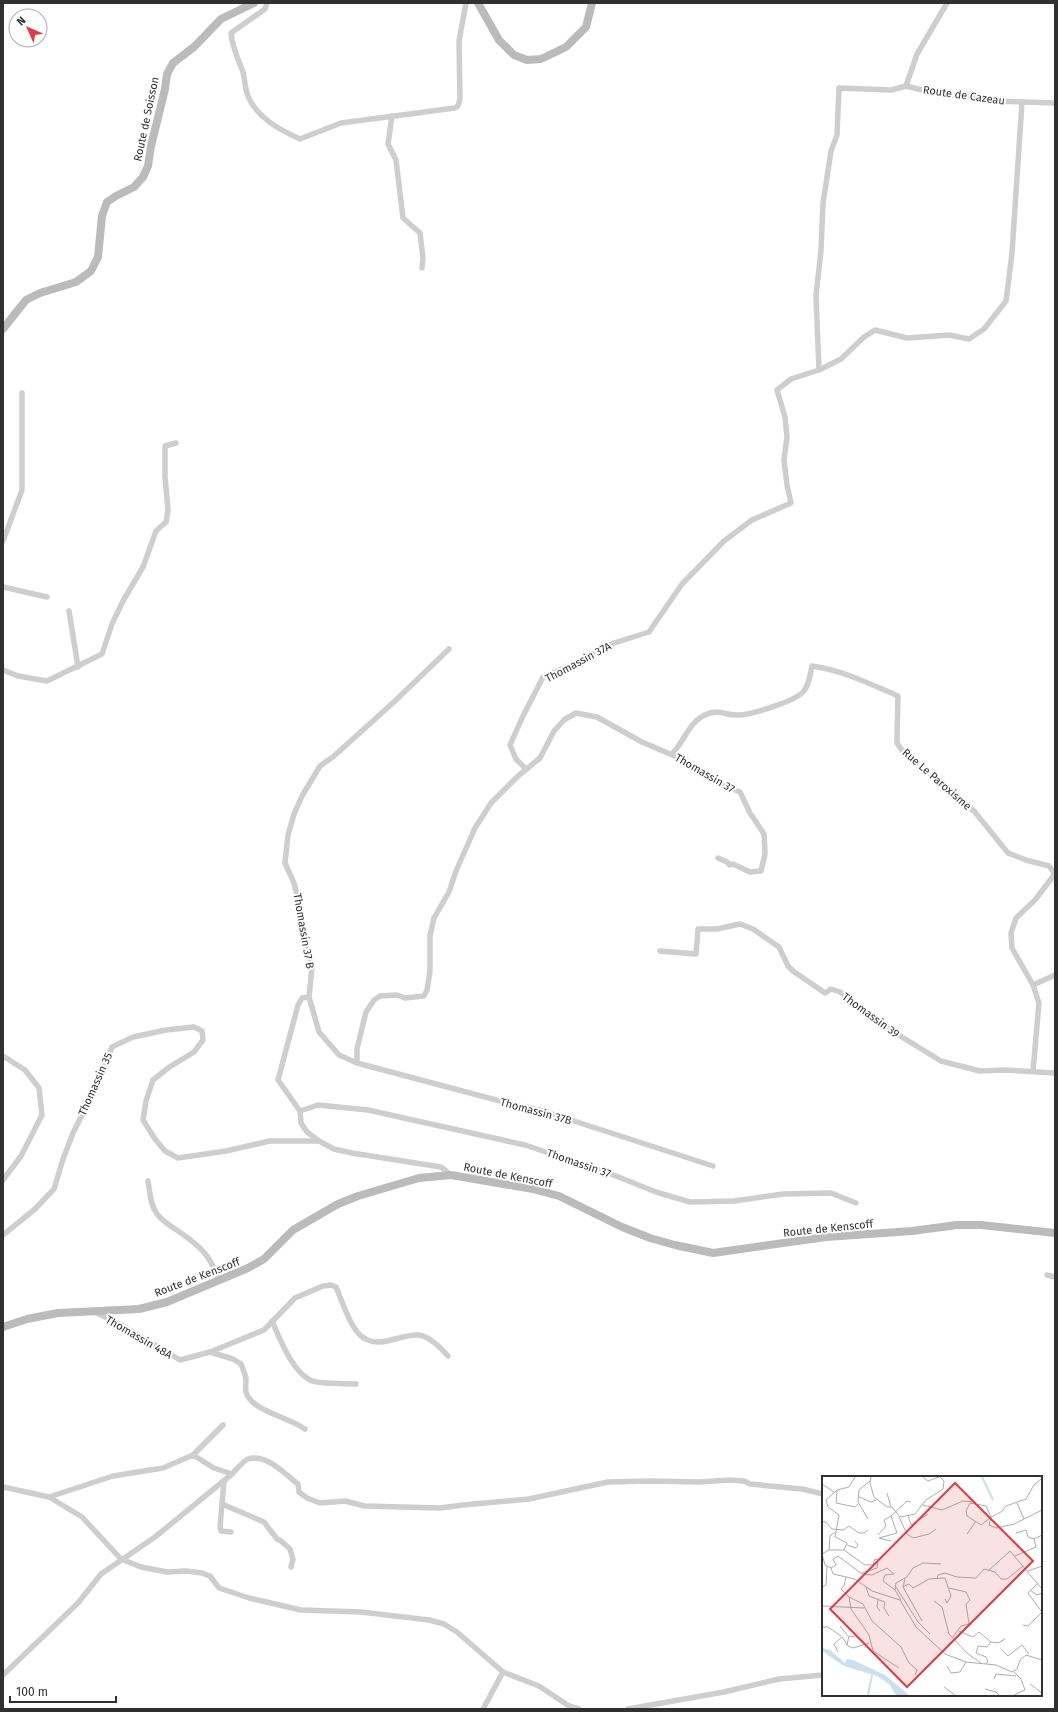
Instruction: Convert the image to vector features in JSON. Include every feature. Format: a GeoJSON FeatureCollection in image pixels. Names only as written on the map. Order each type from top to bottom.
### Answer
{"type":"FeatureCollection","features":[{"type":"Feature","properties":{"kind":"main road","name":"Route de Soisson"},"geometry":{"type":"LineString","coordinates":[[3,329],[26,300],[40,293],[76,282],[91,271],[98,257],[102,216],[107,202],[134,187],[143,176],[148,166],[151,146],[165,90],[167,74],[173,63],[194,47],[221,19],[254,3]]}},
{"type":"Feature","properties":{"kind":"main road"},"geometry":{"type":"LineString","coordinates":[[478,3],[499,40],[514,55],[527,60],[541,59],[566,46],[586,27],[592,3]]}},
{"type":"Feature","properties":{"kind":"main road","name":"Route de Kenscoff"},"geometry":{"type":"LineString","coordinates":[[3,1327],[35,1318],[58,1314],[139,1309],[167,1302],[248,1268],[264,1259],[293,1230],[338,1204],[358,1196],[419,1178],[452,1174],[533,1189],[559,1196],[622,1227],[650,1238],[712,1253],[826,1237],[912,1231],[958,1225],[981,1225],[1055,1233]]}},
{"type":"Feature","properties":{"kind":"street"},"geometry":{"type":"LineString","coordinates":[[267,3],[265,9],[231,33],[232,42],[244,75],[248,97],[261,114],[278,128],[300,139],[340,123],[455,108],[458,106],[460,99],[459,41],[466,3]]}},
{"type":"Feature","properties":{"kind":"street"},"geometry":{"type":"LineString","coordinates":[[947,3],[917,54],[906,86],[891,90],[839,88],[837,135],[831,151],[823,203],[821,250],[816,296],[820,370],[841,359],[864,337],[875,330],[907,338],[949,335],[969,339],[984,329],[1006,301],[1012,254],[1022,102]]}},
{"type":"Feature","properties":{"kind":"street","name":"Route de Cazeau"},"geometry":{"type":"LineString","coordinates":[[906,86],[934,93],[997,101],[1055,103]]}},
{"type":"Feature","properties":{"kind":"street"},"geometry":{"type":"LineString","coordinates":[[392,116],[388,144],[396,160],[403,218],[420,233],[423,258],[422,268]]}},
{"type":"Feature","properties":{"kind":"street","name":"Thomassin 37A"},"geometry":{"type":"LineString","coordinates":[[526,769],[516,759],[510,745],[543,678],[614,643],[649,632],[682,584],[724,541],[752,520],[791,503],[784,460],[787,436],[785,417],[777,390],[791,379],[820,370]]}},
{"type":"Feature","properties":{"kind":"street"},"geometry":{"type":"LineString","coordinates":[[3,541],[22,490],[22,393]]}},
{"type":"Feature","properties":{"kind":"street"},"geometry":{"type":"LineString","coordinates":[[3,670],[18,676],[47,682],[102,654],[112,624],[143,566],[156,531],[166,522],[168,510],[165,478],[165,446],[176,443]]}},
{"type":"Feature","properties":{"kind":"street"},"geometry":{"type":"LineString","coordinates":[[3,587],[47,597]]}},
{"type":"Feature","properties":{"kind":"street"},"geometry":{"type":"LineString","coordinates":[[69,611],[78,667]]}},
{"type":"Feature","properties":{"kind":"street","name":"Thomassin 37 B"},"geometry":{"type":"LineString","coordinates":[[309,998],[312,967],[304,938],[299,902],[294,883],[285,863],[288,835],[294,814],[302,796],[320,766],[334,756],[395,701],[449,649]]}},
{"type":"Feature","properties":{"kind":"street","name":"Rue Le Paroxisme"},"geometry":{"type":"LineString","coordinates":[[672,754],[680,746],[694,722],[711,712],[719,712],[736,716],[750,714],[764,710],[802,694],[806,688],[812,666],[830,669],[861,680],[898,696],[897,736],[901,749],[918,766],[953,792],[957,799],[974,811],[1008,853],[1026,860],[1049,866],[1051,868],[1054,875],[1035,900],[1016,918],[1010,933],[1012,948],[1033,985]]}},
{"type":"Feature","properties":{"kind":"street","name":"Thomassin 37"},"geometry":{"type":"LineString","coordinates":[[526,769],[540,758],[554,731],[564,720],[576,714],[597,717],[642,742],[664,753],[672,754],[700,769],[720,784],[740,792],[750,813],[764,834],[765,854],[761,870],[750,872],[733,864],[730,865],[718,858]]}},
{"type":"Feature","properties":{"kind":"street"},"geometry":{"type":"LineString","coordinates":[[452,1174],[441,1167],[334,1149],[319,1141],[307,1132],[300,1123],[300,1111],[278,1080],[298,1005],[302,998],[309,998],[319,1032],[339,1055],[357,1063],[357,1048],[366,1012],[374,1000],[380,996],[397,995],[405,998],[424,996],[427,990],[429,977],[430,936],[434,918],[450,892],[456,871],[475,828],[491,803],[526,769]]}},
{"type":"Feature","properties":{"kind":"street","name":"Thomassin 39"},"geometry":{"type":"LineString","coordinates":[[660,951],[696,954],[698,929],[717,929],[740,924],[753,928],[779,947],[788,966],[793,971],[825,993],[831,989],[840,992],[897,1034],[941,1061],[980,1071],[1005,1070],[1055,1073]]}},
{"type":"Feature","properties":{"kind":"street"},"geometry":{"type":"LineString","coordinates":[[1033,1071],[1040,1003],[1033,985],[1055,975]]}},
{"type":"Feature","properties":{"kind":"street","name":"Thomassin 35"},"geometry":{"type":"LineString","coordinates":[[3,1235],[35,1209],[54,1189],[73,1133],[100,1079],[112,1047],[133,1037],[166,1030],[194,1027],[202,1031],[203,1040],[194,1052],[168,1068],[153,1080],[146,1101],[143,1120],[155,1139],[165,1151],[178,1158],[226,1151],[270,1141],[319,1141]]}},
{"type":"Feature","properties":{"kind":"street"},"geometry":{"type":"LineString","coordinates":[[3,1056],[25,1070],[39,1088],[42,1116],[21,1156],[3,1180]]}},
{"type":"Feature","properties":{"kind":"street","name":"Thomassin 37B"},"geometry":{"type":"LineString","coordinates":[[357,1063],[515,1106],[540,1110],[713,1166]]}},
{"type":"Feature","properties":{"kind":"street","name":"Thomassin 37"},"geometry":{"type":"LineString","coordinates":[[300,1111],[318,1105],[368,1110],[525,1145],[606,1172],[656,1192],[690,1202],[734,1201],[783,1194],[831,1193],[856,1203]]}},
{"type":"Feature","properties":{"kind":"street"},"geometry":{"type":"LineString","coordinates":[[148,1181],[156,1214],[166,1223],[183,1234],[208,1256],[214,1265],[218,1281]]}},
{"type":"Feature","properties":{"kind":"street"},"geometry":{"type":"LineString","coordinates":[[1047,1275],[1055,1277]]}},
{"type":"Feature","properties":{"kind":"street","name":"Thomassin 48A"},"geometry":{"type":"LineString","coordinates":[[93,1311],[125,1327],[180,1360],[210,1352],[264,1330],[295,1298],[324,1286],[331,1285],[336,1287],[352,1324],[363,1338],[376,1343],[419,1335],[440,1347],[448,1356]]}},
{"type":"Feature","properties":{"kind":"street"},"geometry":{"type":"LineString","coordinates":[[272,1322],[289,1358],[310,1380],[319,1382],[356,1384]]}},
{"type":"Feature","properties":{"kind":"street"},"geometry":{"type":"LineString","coordinates":[[210,1352],[232,1359],[241,1364],[246,1380],[246,1393],[255,1405],[263,1410],[296,1422],[305,1429]]}},
{"type":"Feature","properties":{"kind":"street"},"geometry":{"type":"LineString","coordinates":[[49,1497],[113,1476],[163,1468],[193,1455],[223,1424]]}},
{"type":"Feature","properties":{"kind":"street"},"geometry":{"type":"LineString","coordinates":[[193,1455],[214,1468],[232,1474]]}},
{"type":"Feature","properties":{"kind":"street"},"geometry":{"type":"LineString","coordinates":[[3,1675],[78,1603],[101,1574],[155,1537],[224,1481],[247,1459],[260,1458],[298,1484],[299,1492],[306,1498],[320,1503],[345,1501],[365,1506],[440,1508],[529,1499],[608,1482],[650,1480],[700,1482],[730,1480],[744,1481],[750,1484],[802,1489],[822,1494]]}},
{"type":"Feature","properties":{"kind":"street"},"geometry":{"type":"LineString","coordinates":[[224,1481],[219,1522],[221,1531],[230,1532]]}},
{"type":"Feature","properties":{"kind":"street"},"geometry":{"type":"LineString","coordinates":[[3,1487],[49,1497],[82,1517],[121,1559],[141,1567],[166,1572],[186,1571],[202,1573],[210,1576],[220,1588],[278,1605],[301,1610],[361,1612],[429,1620],[444,1624],[457,1632],[503,1672],[539,1686],[569,1706],[579,1709]]}},
{"type":"Feature","properties":{"kind":"street"},"geometry":{"type":"LineString","coordinates":[[222,1504],[264,1522],[277,1539],[290,1549],[293,1559],[291,1567]]}},
{"type":"Feature","properties":{"kind":"street"},"geometry":{"type":"LineString","coordinates":[[483,1709],[503,1672]]}},
{"type":"Feature","properties":{"kind":"street"},"geometry":{"type":"LineString","coordinates":[[628,1709],[724,1692],[779,1679],[822,1675]]}}]}
